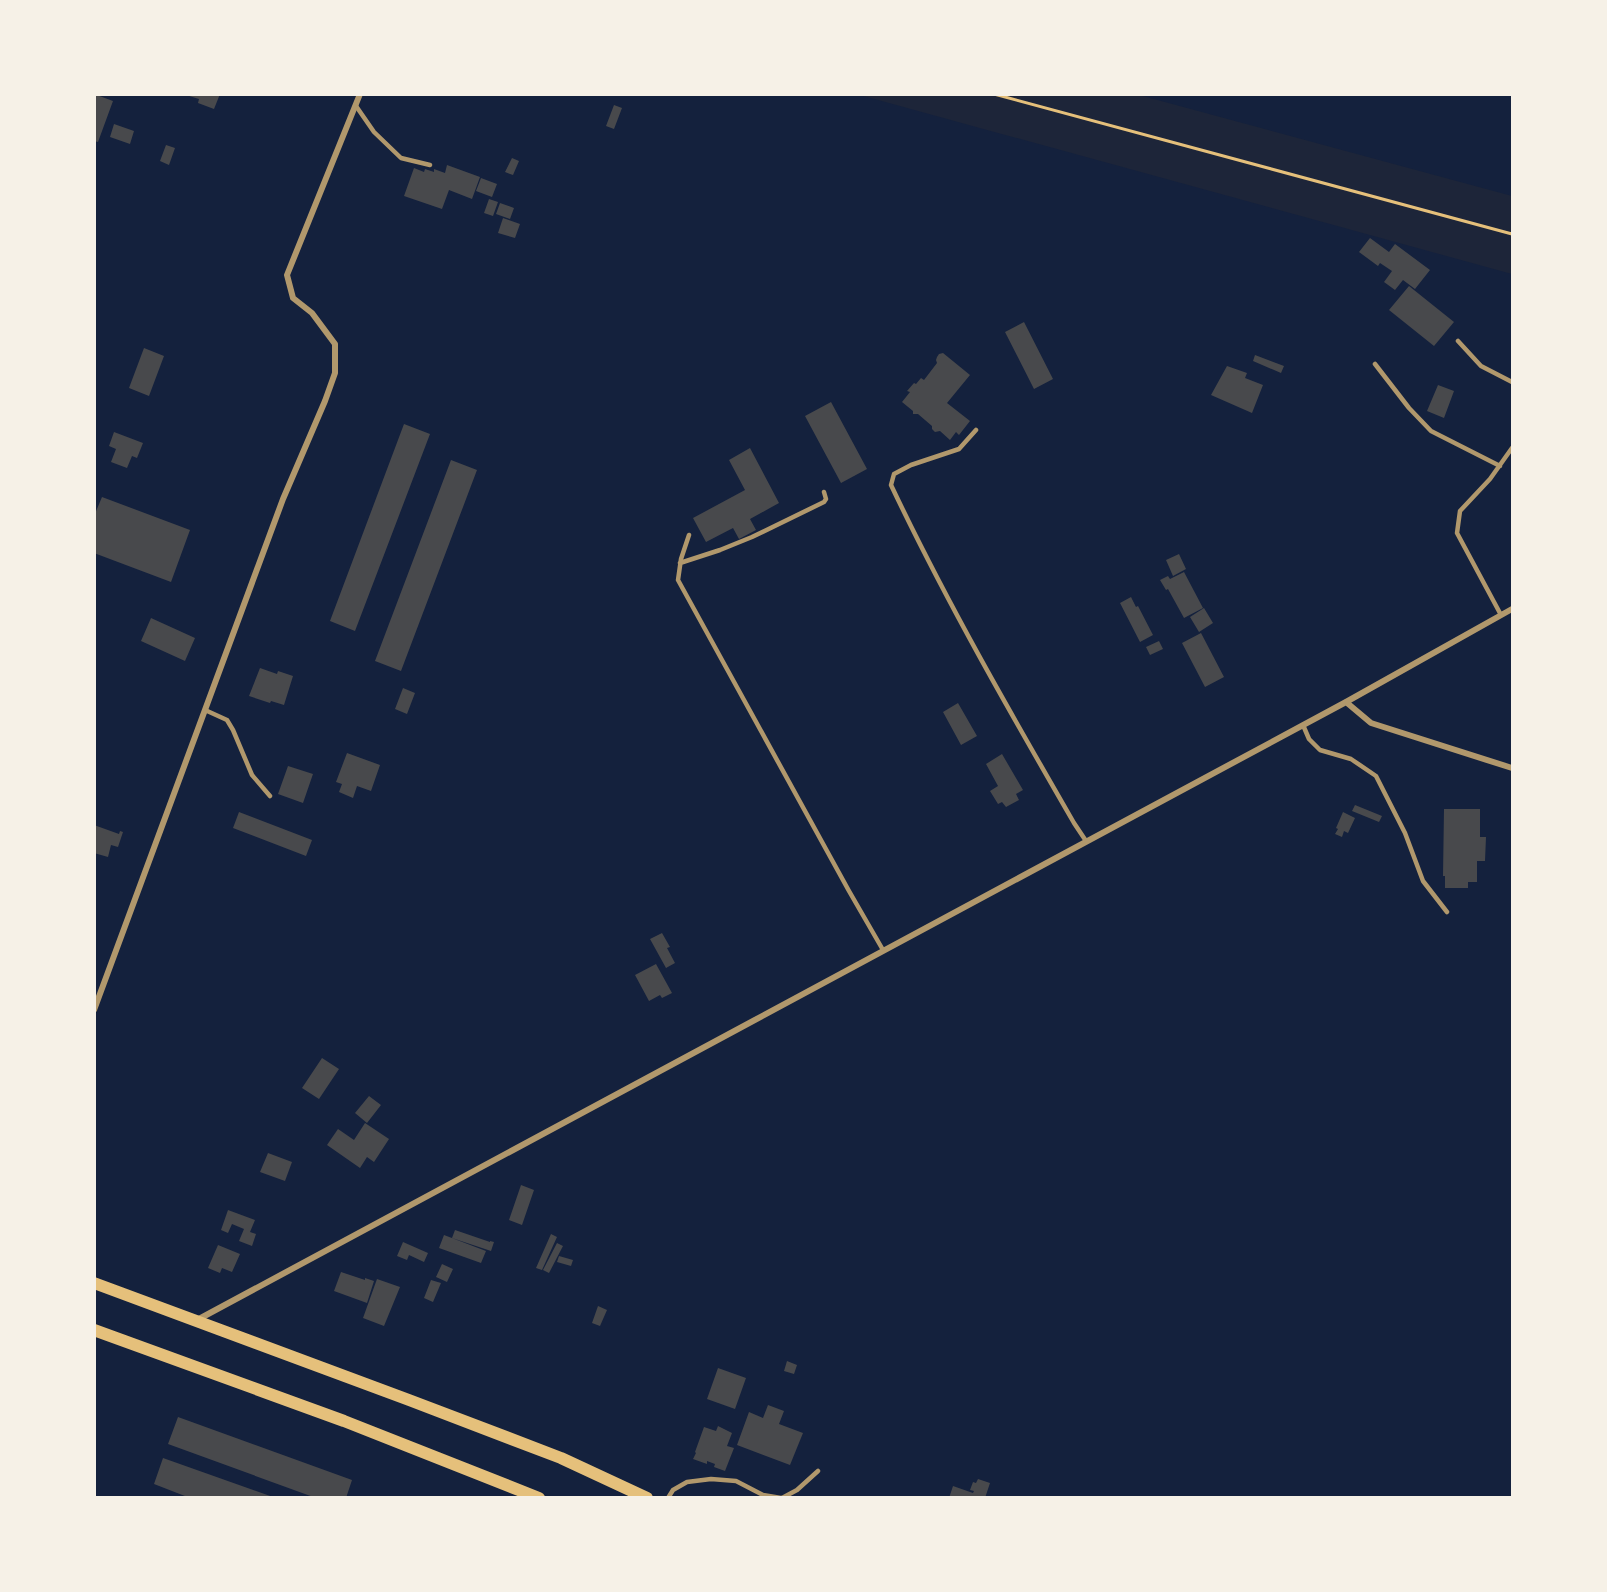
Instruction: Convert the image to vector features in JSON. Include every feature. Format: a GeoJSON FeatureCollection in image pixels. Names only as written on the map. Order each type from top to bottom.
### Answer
{"type":"FeatureCollection","features":[{"type":"Feature","properties":{"kind":"main road"},"geometry":{"type":"LineString","coordinates":[[94,1283],[561,1458],[646,1497]]}},
{"type":"Feature","properties":{"kind":"main road"},"geometry":{"type":"LineString","coordinates":[[94,1330],[344,1421],[539,1497]]}},
{"type":"Feature","properties":{"kind":"street"},"geometry":{"type":"LineString","coordinates":[[94,1010],[282,499],[334,374],[335,344],[312,312],[293,298],[287,275],[360,94]]}},
{"type":"Feature","properties":{"kind":"street"},"geometry":{"type":"LineString","coordinates":[[196,1321],[1346,702],[1512,609]]}},
{"type":"Feature","properties":{"kind":"street"},"geometry":{"type":"LineString","coordinates":[[1346,702],[1371,723],[1512,768]]}},
{"type":"Feature","properties":{"kind":"lane"},"geometry":{"type":"LineString","coordinates":[[356,106],[374,132],[401,158],[430,165]]}},
{"type":"Feature","properties":{"kind":"lane"},"geometry":{"type":"LineString","coordinates":[[1458,341],[1481,366],[1512,382]]}},
{"type":"Feature","properties":{"kind":"lane"},"geometry":{"type":"LineString","coordinates":[[1375,364],[1409,408],[1431,431],[1500,466]]}},
{"type":"Feature","properties":{"kind":"lane"},"geometry":{"type":"LineString","coordinates":[[976,430],[959,448],[911,465],[894,474],[891,485],[912,530],[986,670],[1086,841]]}},
{"type":"Feature","properties":{"kind":"lane"},"geometry":{"type":"LineString","coordinates":[[1502,615],[1457,533],[1460,511],[1490,479],[1512,448]]}},
{"type":"Feature","properties":{"kind":"lane"},"geometry":{"type":"LineString","coordinates":[[680,563],[752,537],[824,502],[826,500],[824,492]]}},
{"type":"Feature","properties":{"kind":"lane"},"geometry":{"type":"LineString","coordinates":[[689,535],[680,563],[678,580],[883,950]]}},
{"type":"Feature","properties":{"kind":"lane"},"geometry":{"type":"LineString","coordinates":[[205,710],[228,720],[252,775],[270,795]]}},
{"type":"Feature","properties":{"kind":"lane"},"geometry":{"type":"LineString","coordinates":[[1303,725],[1309,739],[1320,750],[1352,759],[1376,776],[1405,832],[1423,881],[1447,912]]}},
{"type":"Feature","properties":{"kind":"lane"},"geometry":{"type":"LineString","coordinates":[[668,1497],[673,1490],[687,1482],[711,1479],[735,1481],[763,1495],[781,1497],[796,1490],[818,1471]]}},
{"type":"Feature","properties":{"kind":"path"},"geometry":{"type":"LineString","coordinates":[[994,94],[1512,234]]}},
{"type":"Feature","properties":{"kind":"shaded area"},"geometry":{"type":"Polygon","coordinates":[[[860,95],[1139,95],[1512,196],[1512,274],[860,95]]]}},
{"type":"Feature","properties":{"kind":"building"},"geometry":{"type":"Polygon","coordinates":[[[94,94],[113,101],[98,142],[94,141],[94,94]]]}},
{"type":"Feature","properties":{"kind":"building"},"geometry":{"type":"Polygon","coordinates":[[[220,94],[214,109],[198,103],[199,99],[186,95],[220,94]]]}},
{"type":"Feature","properties":{"kind":"building"},"geometry":{"type":"Polygon","coordinates":[[[614,105],[622,108],[614,129],[606,126],[614,105]]]}},
{"type":"Feature","properties":{"kind":"building"},"geometry":{"type":"Polygon","coordinates":[[[114,124],[134,131],[130,144],[110,137],[114,124]]]}},
{"type":"Feature","properties":{"kind":"building"},"geometry":{"type":"Polygon","coordinates":[[[166,145],[175,148],[169,165],[160,161],[166,145]]]}},
{"type":"Feature","properties":{"kind":"building"},"geometry":{"type":"Polygon","coordinates":[[[512,158],[519,161],[513,175],[505,172],[512,158]]]}},
{"type":"Feature","properties":{"kind":"building"},"geometry":{"type":"Polygon","coordinates":[[[447,165],[480,177],[472,199],[449,190],[442,209],[404,196],[414,168],[424,172],[425,169],[434,172],[434,169],[445,173],[447,165]]]}},
{"type":"Feature","properties":{"kind":"building"},"geometry":{"type":"Polygon","coordinates":[[[481,178],[497,184],[492,197],[476,191],[481,178]]]}},
{"type":"Feature","properties":{"kind":"building"},"geometry":{"type":"Polygon","coordinates":[[[489,199],[498,202],[493,216],[484,213],[489,199]]]}},
{"type":"Feature","properties":{"kind":"building"},"geometry":{"type":"Polygon","coordinates":[[[500,203],[514,208],[510,219],[496,214],[500,203]]]}},
{"type":"Feature","properties":{"kind":"building"},"geometry":{"type":"Polygon","coordinates":[[[503,218],[520,224],[515,238],[498,233],[503,218]]]}},
{"type":"Feature","properties":{"kind":"building"},"geometry":{"type":"Polygon","coordinates":[[[1370,238],[1389,252],[1395,244],[1430,270],[1415,289],[1403,280],[1395,290],[1384,282],[1392,271],[1380,263],[1378,266],[1359,252],[1370,238]]]}},
{"type":"Feature","properties":{"kind":"building"},"geometry":{"type":"Polygon","coordinates":[[[1409,286],[1454,322],[1434,346],[1389,310],[1409,286]]]}},
{"type":"Feature","properties":{"kind":"building"},"geometry":{"type":"Polygon","coordinates":[[[1024,322],[1053,379],[1034,389],[1005,332],[1024,322]]]}},
{"type":"Feature","properties":{"kind":"building"},"geometry":{"type":"Polygon","coordinates":[[[144,348],[164,356],[149,396],[129,388],[144,348]]]}},
{"type":"Feature","properties":{"kind":"building"},"geometry":{"type":"Polygon","coordinates":[[[943,353],[970,375],[947,403],[970,421],[959,435],[956,432],[950,440],[940,431],[935,432],[932,426],[918,414],[913,414],[913,411],[902,402],[910,392],[907,391],[921,378],[924,380],[937,363],[939,354],[943,353]]]}},
{"type":"Feature","properties":{"kind":"building"},"geometry":{"type":"Polygon","coordinates":[[[1255,355],[1284,366],[1281,373],[1253,361],[1255,355]]]}},
{"type":"Feature","properties":{"kind":"building"},"geometry":{"type":"Polygon","coordinates":[[[1227,366],[1247,373],[1245,378],[1263,385],[1252,413],[1211,395],[1227,366]]]}},
{"type":"Feature","properties":{"kind":"building"},"geometry":{"type":"Polygon","coordinates":[[[1438,385],[1454,391],[1444,418],[1427,411],[1438,385]]]}},
{"type":"Feature","properties":{"kind":"building"},"geometry":{"type":"Polygon","coordinates":[[[831,402],[867,469],[841,483],[805,416],[831,402]]]}},
{"type":"Feature","properties":{"kind":"building"},"geometry":{"type":"Polygon","coordinates":[[[404,424],[430,434],[355,631],[330,621],[404,424]]]}},
{"type":"Feature","properties":{"kind":"building"},"geometry":{"type":"Polygon","coordinates":[[[114,432],[143,443],[137,458],[132,456],[127,468],[111,462],[116,449],[109,446],[114,432]]]}},
{"type":"Feature","properties":{"kind":"building"},"geometry":{"type":"Polygon","coordinates":[[[750,448],[779,503],[750,519],[756,530],[739,539],[733,528],[706,542],[693,518],[745,490],[729,460],[750,448]]]}},
{"type":"Feature","properties":{"kind":"building"},"geometry":{"type":"Polygon","coordinates":[[[451,460],[477,470],[401,671],[375,661],[451,460]]]}},
{"type":"Feature","properties":{"kind":"building"},"geometry":{"type":"Polygon","coordinates":[[[102,497],[190,530],[171,582],[94,553],[94,516],[102,497]]]}},
{"type":"Feature","properties":{"kind":"building"},"geometry":{"type":"Polygon","coordinates":[[[1179,554],[1186,569],[1173,576],[1166,560],[1179,554]]]}},
{"type":"Feature","properties":{"kind":"building"},"geometry":{"type":"Polygon","coordinates":[[[1184,572],[1203,608],[1184,618],[1168,589],[1166,590],[1160,580],[1168,576],[1170,579],[1184,572]]]}},
{"type":"Feature","properties":{"kind":"building"},"geometry":{"type":"Polygon","coordinates":[[[1131,597],[1153,635],[1140,642],[1120,603],[1131,597]]]}},
{"type":"Feature","properties":{"kind":"building"},"geometry":{"type":"Polygon","coordinates":[[[1204,608],[1213,623],[1199,632],[1190,617],[1204,608]]]}},
{"type":"Feature","properties":{"kind":"building"},"geometry":{"type":"Polygon","coordinates":[[[151,618],[195,638],[185,661],[141,641],[151,618]]]}},
{"type":"Feature","properties":{"kind":"building"},"geometry":{"type":"Polygon","coordinates":[[[1201,633],[1224,677],[1205,687],[1182,643],[1201,633]]]}},
{"type":"Feature","properties":{"kind":"building"},"geometry":{"type":"Polygon","coordinates":[[[1159,641],[1163,649],[1150,655],[1146,647],[1159,641]]]}},
{"type":"Feature","properties":{"kind":"building"},"geometry":{"type":"Polygon","coordinates":[[[260,668],[277,674],[278,671],[293,676],[284,705],[249,696],[260,668]]]}},
{"type":"Feature","properties":{"kind":"building"},"geometry":{"type":"Polygon","coordinates":[[[403,688],[415,693],[407,714],[395,709],[403,688]]]}},
{"type":"Feature","properties":{"kind":"building"},"geometry":{"type":"Polygon","coordinates":[[[958,703],[977,736],[961,745],[943,712],[958,703]]]}},
{"type":"Feature","properties":{"kind":"building"},"geometry":{"type":"Polygon","coordinates":[[[347,753],[380,765],[371,791],[357,786],[353,798],[339,792],[342,784],[336,782],[347,753]]]}},
{"type":"Feature","properties":{"kind":"building"},"geometry":{"type":"Polygon","coordinates":[[[1002,754],[1023,790],[1016,794],[1019,800],[1006,807],[1002,802],[998,804],[990,791],[998,786],[986,764],[1002,754]]]}},
{"type":"Feature","properties":{"kind":"building"},"geometry":{"type":"Polygon","coordinates":[[[288,766],[313,774],[303,803],[278,794],[288,766]]]}},
{"type":"Feature","properties":{"kind":"building"},"geometry":{"type":"Polygon","coordinates":[[[1355,805],[1382,816],[1379,822],[1352,811],[1355,805]]]}},
{"type":"Feature","properties":{"kind":"building"},"geometry":{"type":"Polygon","coordinates":[[[1444,809],[1480,809],[1480,837],[1486,837],[1485,861],[1477,861],[1477,882],[1468,882],[1468,888],[1445,888],[1445,876],[1443,876],[1444,809]]]}},
{"type":"Feature","properties":{"kind":"building"},"geometry":{"type":"Polygon","coordinates":[[[239,812],[312,840],[306,856],[233,828],[239,812]]]}},
{"type":"Feature","properties":{"kind":"building"},"geometry":{"type":"Polygon","coordinates":[[[1343,812],[1355,818],[1348,833],[1344,831],[1342,837],[1335,834],[1343,812]]]}},
{"type":"Feature","properties":{"kind":"building"},"geometry":{"type":"Polygon","coordinates":[[[94,825],[119,834],[120,831],[123,832],[118,847],[111,845],[108,857],[94,853],[94,825]]]}},
{"type":"Feature","properties":{"kind":"building"},"geometry":{"type":"Polygon","coordinates":[[[662,933],[675,963],[666,968],[650,939],[662,933]]]}},
{"type":"Feature","properties":{"kind":"building"},"geometry":{"type":"Polygon","coordinates":[[[656,964],[672,993],[662,998],[660,995],[649,1001],[635,975],[656,964]]]}},
{"type":"Feature","properties":{"kind":"building"},"geometry":{"type":"Polygon","coordinates":[[[322,1058],[339,1069],[319,1099],[302,1088],[322,1058]]]}},
{"type":"Feature","properties":{"kind":"building"},"geometry":{"type":"Polygon","coordinates":[[[369,1096],[381,1105],[367,1123],[355,1113],[369,1096]]]}},
{"type":"Feature","properties":{"kind":"building"},"geometry":{"type":"Polygon","coordinates":[[[365,1123],[389,1139],[374,1162],[367,1157],[360,1168],[327,1145],[338,1129],[354,1140],[365,1123]]]}},
{"type":"Feature","properties":{"kind":"building"},"geometry":{"type":"Polygon","coordinates":[[[268,1153],[292,1162],[285,1181],[260,1172],[268,1153]]]}},
{"type":"Feature","properties":{"kind":"building"},"geometry":{"type":"Polygon","coordinates":[[[521,1185],[534,1190],[522,1225],[509,1220],[521,1185]]]}},
{"type":"Feature","properties":{"kind":"building"},"geometry":{"type":"Polygon","coordinates":[[[228,1210],[255,1220],[250,1232],[256,1234],[252,1246],[239,1241],[244,1229],[232,1224],[228,1233],[221,1230],[228,1210]]]}},
{"type":"Feature","properties":{"kind":"building"},"geometry":{"type":"Polygon","coordinates":[[[455,1230],[494,1242],[491,1251],[452,1238],[455,1230]]]}},
{"type":"Feature","properties":{"kind":"building"},"geometry":{"type":"Polygon","coordinates":[[[551,1234],[557,1237],[542,1270],[536,1268],[551,1234]]]}},
{"type":"Feature","properties":{"kind":"building"},"geometry":{"type":"Polygon","coordinates":[[[444,1235],[486,1251],[481,1263],[439,1248],[444,1235]]]}},
{"type":"Feature","properties":{"kind":"building"},"geometry":{"type":"Polygon","coordinates":[[[403,1242],[428,1253],[424,1262],[409,1255],[407,1260],[397,1256],[403,1242]]]}},
{"type":"Feature","properties":{"kind":"building"},"geometry":{"type":"Polygon","coordinates":[[[557,1243],[563,1246],[549,1273],[543,1270],[557,1243]]]}},
{"type":"Feature","properties":{"kind":"building"},"geometry":{"type":"Polygon","coordinates":[[[218,1245],[240,1254],[232,1272],[222,1268],[220,1273],[208,1268],[218,1245]]]}},
{"type":"Feature","properties":{"kind":"building"},"geometry":{"type":"Polygon","coordinates":[[[559,1256],[573,1260],[571,1266],[557,1262],[559,1256]]]}},
{"type":"Feature","properties":{"kind":"building"},"geometry":{"type":"Polygon","coordinates":[[[442,1264],[453,1269],[447,1282],[436,1277],[442,1264]]]}},
{"type":"Feature","properties":{"kind":"building"},"geometry":{"type":"Polygon","coordinates":[[[341,1272],[374,1281],[367,1303],[334,1291],[341,1272]]]}},
{"type":"Feature","properties":{"kind":"building"},"geometry":{"type":"Polygon","coordinates":[[[377,1279],[400,1287],[384,1326],[363,1318],[377,1279]]]}},
{"type":"Feature","properties":{"kind":"building"},"geometry":{"type":"Polygon","coordinates":[[[431,1280],[441,1283],[433,1302],[424,1298],[431,1280]]]}},
{"type":"Feature","properties":{"kind":"building"},"geometry":{"type":"Polygon","coordinates":[[[598,1306],[607,1310],[600,1326],[592,1323],[598,1306]]]}},
{"type":"Feature","properties":{"kind":"building"},"geometry":{"type":"Polygon","coordinates":[[[787,1361],[797,1365],[794,1374],[784,1371],[787,1361]]]}},
{"type":"Feature","properties":{"kind":"building"},"geometry":{"type":"Polygon","coordinates":[[[718,1368],[746,1378],[735,1409],[707,1399],[718,1368]]]}},
{"type":"Feature","properties":{"kind":"building"},"geometry":{"type":"Polygon","coordinates":[[[768,1405],[784,1411],[779,1424],[803,1433],[790,1465],[737,1445],[749,1412],[763,1418],[768,1405]]]}},
{"type":"Feature","properties":{"kind":"building"},"geometry":{"type":"Polygon","coordinates":[[[178,1417],[352,1480],[346,1498],[316,1498],[168,1444],[178,1417]]]}},
{"type":"Feature","properties":{"kind":"building"},"geometry":{"type":"Polygon","coordinates":[[[718,1426],[732,1433],[727,1446],[734,1448],[725,1471],[714,1467],[715,1464],[707,1461],[707,1464],[693,1459],[704,1427],[716,1431],[718,1426]]]}},
{"type":"Feature","properties":{"kind":"building"},"geometry":{"type":"Polygon","coordinates":[[[163,1458],[273,1498],[190,1498],[154,1484],[163,1458]]]}},
{"type":"Feature","properties":{"kind":"building"},"geometry":{"type":"Polygon","coordinates":[[[978,1479],[990,1483],[985,1498],[949,1498],[953,1486],[973,1493],[974,1491],[970,1490],[973,1482],[976,1483],[978,1479]]]}}]}
